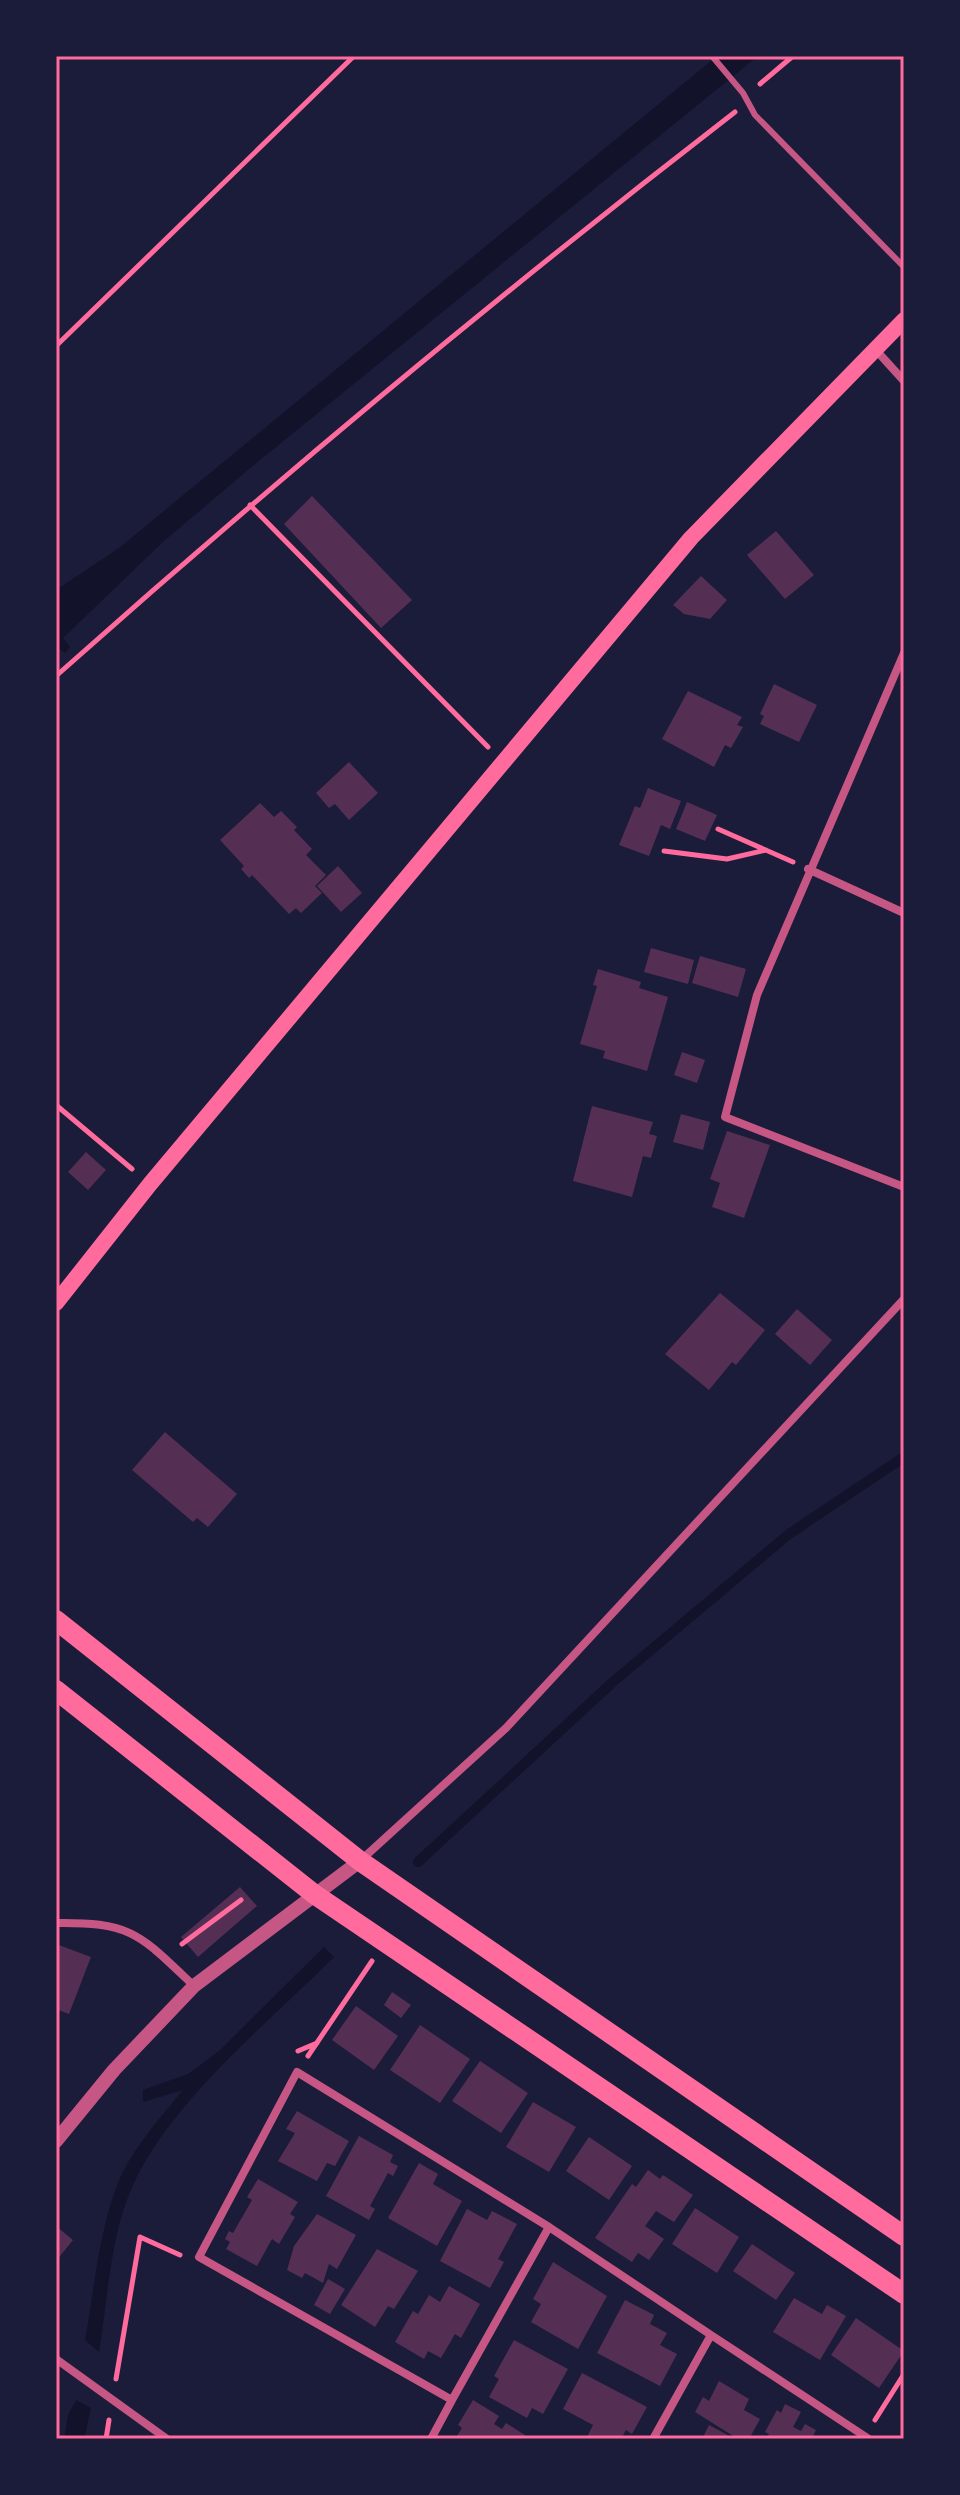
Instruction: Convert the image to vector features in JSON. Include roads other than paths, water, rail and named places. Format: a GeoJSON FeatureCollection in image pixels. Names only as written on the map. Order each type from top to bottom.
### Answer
{"type":"FeatureCollection","features":[{"type":"Feature","properties":{"kind":"main road"},"geometry":{"type":"LineString","coordinates":[[56,1303],[150,1184],[691,538],[904,320]]}},
{"type":"Feature","properties":{"kind":"main road"},"geometry":{"type":"LineString","coordinates":[[56,1620],[360,1861],[904,2236]]}},
{"type":"Feature","properties":{"kind":"main road"},"geometry":{"type":"LineString","coordinates":[[56,1690],[314,1894],[904,2294]]}},
{"type":"Feature","properties":{"kind":"street"},"geometry":{"type":"LineString","coordinates":[[875,348],[904,381]]}},
{"type":"Feature","properties":{"kind":"street"},"geometry":{"type":"LineString","coordinates":[[904,653],[808,869],[757,995],[725,1117],[904,1187]]}},
{"type":"Feature","properties":{"kind":"street"},"geometry":{"type":"LineString","coordinates":[[808,869],[904,913]]}},
{"type":"Feature","properties":{"kind":"street"},"geometry":{"type":"LineString","coordinates":[[56,2141],[114,2070],[194,1986],[360,1861],[506,1728],[904,1299]]}},
{"type":"Feature","properties":{"kind":"street"},"geometry":{"type":"LineString","coordinates":[[56,1923],[98,1923],[136,1933],[194,1986]]}},
{"type":"Feature","properties":{"kind":"street"},"geometry":{"type":"LineString","coordinates":[[452,2400],[199,2257],[297,2072],[549,2227],[869,2439]]}},
{"type":"Feature","properties":{"kind":"street"},"geometry":{"type":"LineString","coordinates":[[431,2439],[549,2227]]}},
{"type":"Feature","properties":{"kind":"street"},"geometry":{"type":"LineString","coordinates":[[653,2439],[711,2335]]}},
{"type":"Feature","properties":{"kind":"street"},"geometry":{"type":"LineString","coordinates":[[56,2359],[167,2439]]}},
{"type":"Feature","properties":{"kind":"lane"},"geometry":{"type":"LineString","coordinates":[[712,56],[744,95],[755,115],[904,267]]}},
{"type":"Feature","properties":{"kind":"waterway"},"geometry":{"type":"LineString","coordinates":[[418,1862],[614,1681],[789,1534],[904,1457]]}}]}
